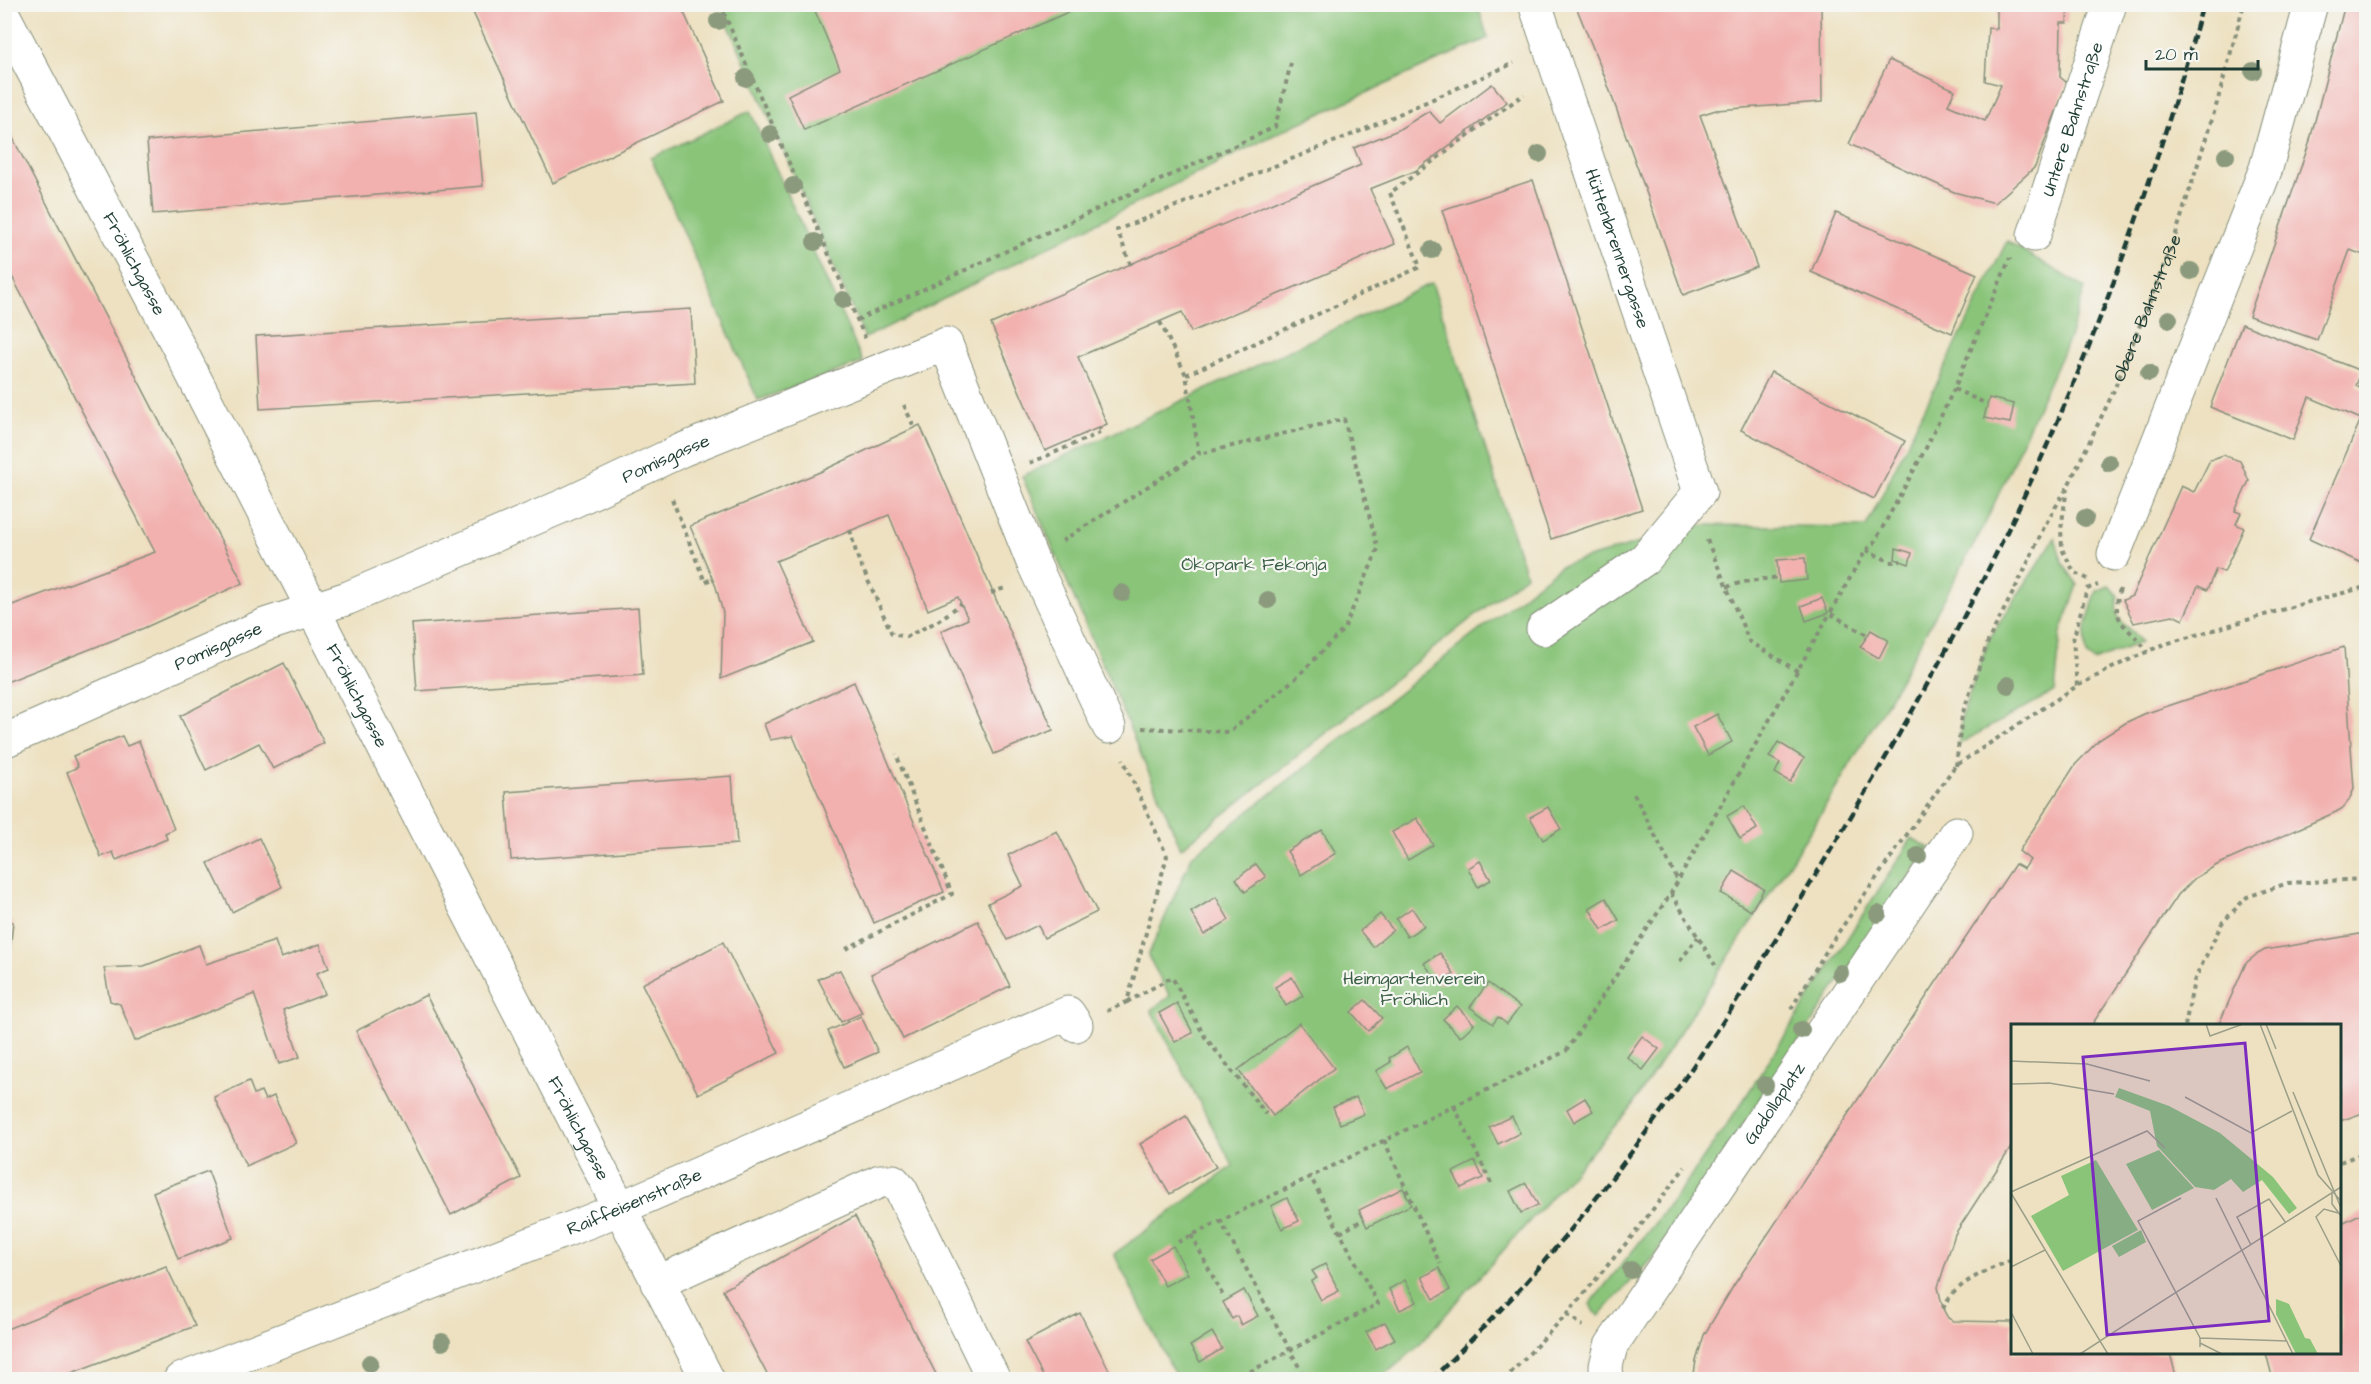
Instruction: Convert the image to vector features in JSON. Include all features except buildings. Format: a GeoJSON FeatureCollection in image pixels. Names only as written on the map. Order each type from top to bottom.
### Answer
{"type":"FeatureCollection","features":[{"type":"Feature","properties":{"kind":"street","name":"Hüttenbrennergasse"},"geometry":{"type":"LineString","coordinates":[[1535,4],[1700,492],[1645,559],[1543,629]]}},
{"type":"Feature","properties":{"kind":"street","name":"Untere Bahnstraße"},"geometry":{"type":"LineString","coordinates":[[2023,245],[2110,4]]}},
{"type":"Feature","properties":{"kind":"street"},"geometry":{"type":"LineString","coordinates":[[2114,572],[2266,168],[2311,4]]}},
{"type":"Feature","properties":{"kind":"street","name":"Fröhlichgasse"},"geometry":{"type":"LineString","coordinates":[[4,16],[176,342],[708,1380]]}},
{"type":"Feature","properties":{"kind":"street","name":"Pomisgasse"},"geometry":{"type":"LineString","coordinates":[[4,741],[265,625],[358,594],[563,506],[682,450],[946,344],[1032,560],[1109,727]]}},
{"type":"Feature","properties":{"kind":"street","name":"Gadollaplatz"},"geometry":{"type":"LineString","coordinates":[[1607,1380],[1606,1366],[1611,1346],[1956,833]]}},
{"type":"Feature","properties":{"kind":"street","name":"Raiffeisenstraße"},"geometry":{"type":"LineString","coordinates":[[180,1380],[621,1208],[1068,1013],[1076,1025]]}},
{"type":"Feature","properties":{"kind":"street"},"geometry":{"type":"LineString","coordinates":[[657,1283],[880,1181],[893,1181],[900,1190],[994,1380]]}},
{"type":"Feature","properties":{"kind":"path"},"geometry":{"type":"LineString","coordinates":[[720,4],[880,370]]}},
{"type":"Feature","properties":{"kind":"path","name":"Obere Bahnstraße"},"geometry":{"type":"LineString","coordinates":[[2114,572],[2088,579],[2074,572],[2062,549],[2061,529],[2067,488],[2112,395],[2174,240],[2217,103],[2244,4]]}},
{"type":"Feature","properties":{"kind":"path"},"geometry":{"type":"LineString","coordinates":[[857,320],[1275,127],[1291,63]]}},
{"type":"Feature","properties":{"kind":"path"},"geometry":{"type":"LineString","coordinates":[[1131,265],[1117,230],[1363,130],[1514,63]]}},
{"type":"Feature","properties":{"kind":"path"},"geometry":{"type":"LineString","coordinates":[[1186,375],[1420,267],[1390,193],[1524,94]]}},
{"type":"Feature","properties":{"kind":"path"},"geometry":{"type":"LineString","coordinates":[[1178,1242],[1566,1051],[1671,893],[1799,672],[1866,550],[1874,543],[1926,448],[2023,245]]}},
{"type":"Feature","properties":{"kind":"path"},"geometry":{"type":"LineString","coordinates":[[1160,322],[1186,375],[1199,454]]}},
{"type":"Feature","properties":{"kind":"path"},"geometry":{"type":"LineString","coordinates":[[1954,388],[1987,404]]}},
{"type":"Feature","properties":{"kind":"path"},"geometry":{"type":"LineString","coordinates":[[904,405],[914,428]]}},
{"type":"Feature","properties":{"kind":"path"},"geometry":{"type":"LineString","coordinates":[[1032,560],[1199,454],[1344,419],[1378,549],[1344,629],[1296,678],[1229,732],[1109,727],[1167,856],[1127,1002]]}},
{"type":"Feature","properties":{"kind":"path"},"geometry":{"type":"LineString","coordinates":[[999,476],[1102,432],[1099,428]]}},
{"type":"Feature","properties":{"kind":"path"},"geometry":{"type":"LineString","coordinates":[[1956,766],[1962,715],[1989,639],[2045,525],[2067,488]]}},
{"type":"Feature","properties":{"kind":"path"},"geometry":{"type":"LineString","coordinates":[[672,499],[705,582],[712,579]]}},
{"type":"Feature","properties":{"kind":"path"},"geometry":{"type":"LineString","coordinates":[[850,530],[857,556],[892,634],[906,637],[938,621],[961,604]]}},
{"type":"Feature","properties":{"kind":"path"},"geometry":{"type":"LineString","coordinates":[[1706,536],[1749,641],[1799,672]]}},
{"type":"Feature","properties":{"kind":"path"},"geometry":{"type":"LineString","coordinates":[[1866,550],[1891,562],[1901,561]]}},
{"type":"Feature","properties":{"kind":"path"},"geometry":{"type":"LineString","coordinates":[[2114,572],[2115,606],[2120,623],[2137,637],[2147,652]]}},
{"type":"Feature","properties":{"kind":"path"},"geometry":{"type":"LineString","coordinates":[[2114,572],[2087,589],[2073,640],[2077,686],[2162,645],[2367,587]]}},
{"type":"Feature","properties":{"kind":"path"},"geometry":{"type":"LineString","coordinates":[[1727,587],[1743,582],[1779,577]]}},
{"type":"Feature","properties":{"kind":"path"},"geometry":{"type":"LineString","coordinates":[[1831,614],[1867,635]]}},
{"type":"Feature","properties":{"kind":"path"},"geometry":{"type":"LineString","coordinates":[[846,949],[952,894],[896,754]]}},
{"type":"Feature","properties":{"kind":"path"},"geometry":{"type":"LineString","coordinates":[[1634,794],[1678,881]]}},
{"type":"Feature","properties":{"kind":"path"},"geometry":{"type":"LineString","coordinates":[[2185,1024],[2194,981],[2222,923],[2247,897],[2288,883],[2367,879]]}},
{"type":"Feature","properties":{"kind":"path"},"geometry":{"type":"LineString","coordinates":[[1671,893],[1715,964]]}},
{"type":"Feature","properties":{"kind":"path"},"geometry":{"type":"LineString","coordinates":[[1680,961],[1698,937]]}},
{"type":"Feature","properties":{"kind":"path"},"geometry":{"type":"LineString","coordinates":[[1076,1025],[1127,1002],[1172,977],[1205,1036],[1266,1114]]}},
{"type":"Feature","properties":{"kind":"path"},"geometry":{"type":"LineString","coordinates":[[1454,1106],[1492,1185]]}},
{"type":"Feature","properties":{"kind":"path"},"geometry":{"type":"LineString","coordinates":[[1384,1140],[1440,1264]]}},
{"type":"Feature","properties":{"kind":"path"},"geometry":{"type":"LineString","coordinates":[[2341,1161],[2347,1157],[2367,1152]]}},
{"type":"Feature","properties":{"kind":"path"},"geometry":{"type":"LineString","coordinates":[[1233,1380],[1378,1304],[1310,1176]]}},
{"type":"Feature","properties":{"kind":"path"},"geometry":{"type":"LineString","coordinates":[[1340,1233],[1364,1219]]}},
{"type":"Feature","properties":{"kind":"path"},"geometry":{"type":"LineString","coordinates":[[1220,1220],[1306,1380]]}},
{"type":"Feature","properties":{"kind":"path"},"geometry":{"type":"LineString","coordinates":[[1191,1235],[1223,1296]]}},
{"type":"Feature","properties":{"kind":"path"},"geometry":{"type":"LineString","coordinates":[[1943,1309],[1948,1297],[1985,1271],[2011,1261]]}},
{"type":"Feature","properties":{"kind":"green space"},"geometry":{"type":"Polygon","coordinates":[[[1477,4],[1488,38],[1286,129],[865,338],[720,5],[1477,4]]]}},
{"type":"Feature","properties":{"kind":"green space"},"geometry":{"type":"Polygon","coordinates":[[[750,111],[863,362],[758,400],[651,158],[750,111]]]}},
{"type":"Feature","properties":{"kind":"green space","name":"Heimgartenverein Fröhlich"},"geometry":{"type":"Polygon","coordinates":[[[2007,241],[2085,288],[2069,338],[1985,524],[1892,694],[1816,822],[1630,1109],[1414,1350],[1380,1379],[1177,1379],[1114,1254],[1233,1166],[1151,1010],[1170,996],[1148,956],[1192,856],[1561,566],[1701,525],[1866,527],[2007,241]]]}},
{"type":"Feature","properties":{"kind":"green space","name":"Ökopark Fekonja"},"geometry":{"type":"Polygon","coordinates":[[[1432,283],[1526,575],[1181,848],[1022,476],[1432,283]]]}},
{"type":"Feature","properties":{"kind":"green space"},"geometry":{"type":"Polygon","coordinates":[[[2055,538],[2063,564],[2078,585],[2061,632],[2055,691],[1959,744],[1962,715],[1989,639],[2055,538]]]}},
{"type":"Feature","properties":{"kind":"green space"},"geometry":{"type":"Polygon","coordinates":[[[2109,586],[2118,596],[2116,605],[2119,618],[2141,642],[2094,661],[2087,656],[2085,639],[2087,623],[2097,591],[2109,586]]]}},
{"type":"Feature","properties":{"kind":"green space"},"geometry":{"type":"Polygon","coordinates":[[[1912,838],[1929,848],[1655,1255],[1599,1316],[1590,1304],[1679,1193],[1741,1104],[1912,838]]]}},
{"type":"Feature","properties":{"kind":"railway"},"geometry":{"type":"LineString","coordinates":[[1431,1380],[1533,1274],[1586,1211],[1660,1114],[1729,1013],[1794,910],[1918,700],[2004,538],[2055,427],[2098,324],[2154,165],[2203,4]]}}]}
